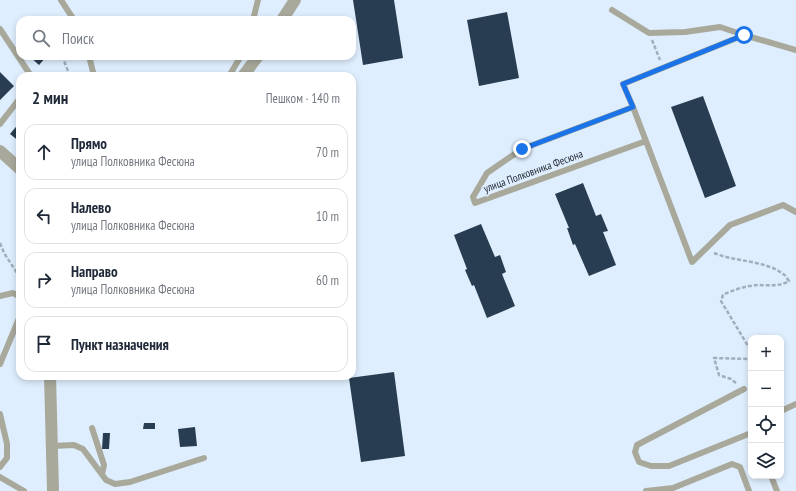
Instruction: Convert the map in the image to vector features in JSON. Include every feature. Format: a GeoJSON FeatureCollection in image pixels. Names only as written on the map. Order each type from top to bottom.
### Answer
{"type":"FeatureCollection","features":[{"type":"Feature","properties":{"kind":"street"},"geometry":{"type":"LineString","coordinates":[[285,16],[295,0]]}},
{"type":"Feature","properties":{"kind":"street"},"geometry":{"type":"LineString","coordinates":[[246,72],[255,60]]}},
{"type":"Feature","properties":{"kind":"street"},"geometry":{"type":"LineString","coordinates":[[2,155],[16,166]]}},
{"type":"Feature","properties":{"kind":"street"},"geometry":{"type":"LineString","coordinates":[[50,380],[53,491]]}},
{"type":"Feature","properties":{"kind":"lane"},"geometry":{"type":"LineString","coordinates":[[60,0],[71,16]]}},
{"type":"Feature","properties":{"kind":"lane"},"geometry":{"type":"LineString","coordinates":[[254,16],[258,0]]}},
{"type":"Feature","properties":{"kind":"lane"},"geometry":{"type":"LineString","coordinates":[[612,10],[649,33],[685,32],[720,27],[796,50]]}},
{"type":"Feature","properties":{"kind":"lane"},"geometry":{"type":"LineString","coordinates":[[0,29],[16,53]]}},
{"type":"Feature","properties":{"kind":"lane"},"geometry":{"type":"LineString","coordinates":[[744,35],[623,84],[692,262],[730,225],[784,205],[796,212]]}},
{"type":"Feature","properties":{"kind":"lane"},"geometry":{"type":"LineString","coordinates":[[20,60],[28,72]]}},
{"type":"Feature","properties":{"kind":"lane"},"geometry":{"type":"LineString","coordinates":[[90,60],[93,72]]}},
{"type":"Feature","properties":{"kind":"lane"},"geometry":{"type":"LineString","coordinates":[[231,72],[239,60]]}},
{"type":"Feature","properties":{"kind":"lane"},"geometry":{"type":"LineString","coordinates":[[0,124],[16,103]]}},
{"type":"Feature","properties":{"kind":"lane","name":"улица Полковника Фесюна"},"geometry":{"type":"LineString","coordinates":[[633,107],[522,149],[487,173],[473,197],[475,203],[646,141]]}},
{"type":"Feature","properties":{"kind":"lane"},"geometry":{"type":"LineString","coordinates":[[0,296],[13,293],[16,295]]}},
{"type":"Feature","properties":{"kind":"lane"},"geometry":{"type":"LineString","coordinates":[[0,364],[16,326]]}},
{"type":"Feature","properties":{"kind":"lane"},"geometry":{"type":"LineString","coordinates":[[744,389],[637,445],[635,452],[640,462],[651,466],[669,466],[748,434]]}},
{"type":"Feature","properties":{"kind":"lane"},"geometry":{"type":"LineString","coordinates":[[784,409],[796,404]]}},
{"type":"Feature","properties":{"kind":"lane"},"geometry":{"type":"LineString","coordinates":[[0,414],[7,444],[7,458],[0,467]]}},
{"type":"Feature","properties":{"kind":"lane"},"geometry":{"type":"LineString","coordinates":[[92,428],[104,465],[102,474]]}},
{"type":"Feature","properties":{"kind":"lane"},"geometry":{"type":"LineString","coordinates":[[52,446],[74,445],[84,449],[106,480],[116,484],[130,482],[204,458]]}},
{"type":"Feature","properties":{"kind":"lane"},"geometry":{"type":"LineString","coordinates":[[646,491],[674,490],[732,464],[740,467],[749,491]]}},
{"type":"Feature","properties":{"kind":"lane"},"geometry":{"type":"LineString","coordinates":[[0,477],[24,491]]}},
{"type":"Feature","properties":{"kind":"lane"},"geometry":{"type":"LineString","coordinates":[[772,479],[777,491]]}},
{"type":"Feature","properties":{"kind":"path"},"geometry":{"type":"LineString","coordinates":[[649,33],[663,68]]}},
{"type":"Feature","properties":{"kind":"path"},"geometry":{"type":"LineString","coordinates":[[64,60],[68,72]]}},
{"type":"Feature","properties":{"kind":"path"},"geometry":{"type":"LineString","coordinates":[[0,243],[4,253],[16,271]]}},
{"type":"Feature","properties":{"kind":"path"},"geometry":{"type":"LineString","coordinates":[[705,249],[723,257],[765,265],[784,274],[789,281],[783,285],[755,285],[728,292],[723,295],[721,301],[748,346]]}},
{"type":"Feature","properties":{"kind":"path"},"geometry":{"type":"LineString","coordinates":[[744,389],[731,379],[719,375],[714,358],[748,359]]}},
{"type":"Feature","properties":{"kind":"building"},"geometry":{"type":"Polygon","coordinates":[[[353,0],[394,0],[403,58],[363,65],[353,0]]]}},
{"type":"Feature","properties":{"kind":"building"},"geometry":{"type":"Polygon","coordinates":[[[507,12],[519,78],[479,86],[467,20],[507,12]]]}},
{"type":"Feature","properties":{"kind":"building"},"geometry":{"type":"Polygon","coordinates":[[[33,60],[43,60],[39,65],[33,60]]]}},
{"type":"Feature","properties":{"kind":"building"},"geometry":{"type":"Polygon","coordinates":[[[0,72],[14,86],[0,100],[0,72]]]}},
{"type":"Feature","properties":{"kind":"building"},"geometry":{"type":"Polygon","coordinates":[[[703,96],[736,186],[705,198],[671,107],[703,96]]]}},
{"type":"Feature","properties":{"kind":"building"},"geometry":{"type":"Polygon","coordinates":[[[16,127],[16,139],[10,134],[16,127]]]}},
{"type":"Feature","properties":{"kind":"building"},"geometry":{"type":"Polygon","coordinates":[[[583,183],[596,216],[601,214],[608,231],[603,232],[616,265],[589,276],[575,244],[573,245],[567,228],[569,228],[555,194],[583,183]]]}},
{"type":"Feature","properties":{"kind":"building"},"geometry":{"type":"Polygon","coordinates":[[[481,224],[495,257],[500,255],[506,272],[502,274],[515,306],[487,318],[474,285],[472,286],[465,270],[467,269],[454,235],[481,224]]]}},
{"type":"Feature","properties":{"kind":"building"},"geometry":{"type":"Polygon","coordinates":[[[394,372],[405,456],[361,462],[349,380],[356,380],[356,377],[394,372]]]}},
{"type":"Feature","properties":{"kind":"building"},"geometry":{"type":"Polygon","coordinates":[[[144,423],[155,423],[155,429],[143,429],[144,423]]]}},
{"type":"Feature","properties":{"kind":"building"},"geometry":{"type":"Polygon","coordinates":[[[195,427],[197,446],[180,447],[178,429],[195,427]]]}},
{"type":"Feature","properties":{"kind":"building"},"geometry":{"type":"Polygon","coordinates":[[[103,433],[110,433],[109,449],[102,449],[103,433]]]}},
{"type":"Feature","properties":{"kind":"route"},"geometry":{"type":"LineString","coordinates":[[522,149],[633,107],[623,84],[744,35]]}}]}
